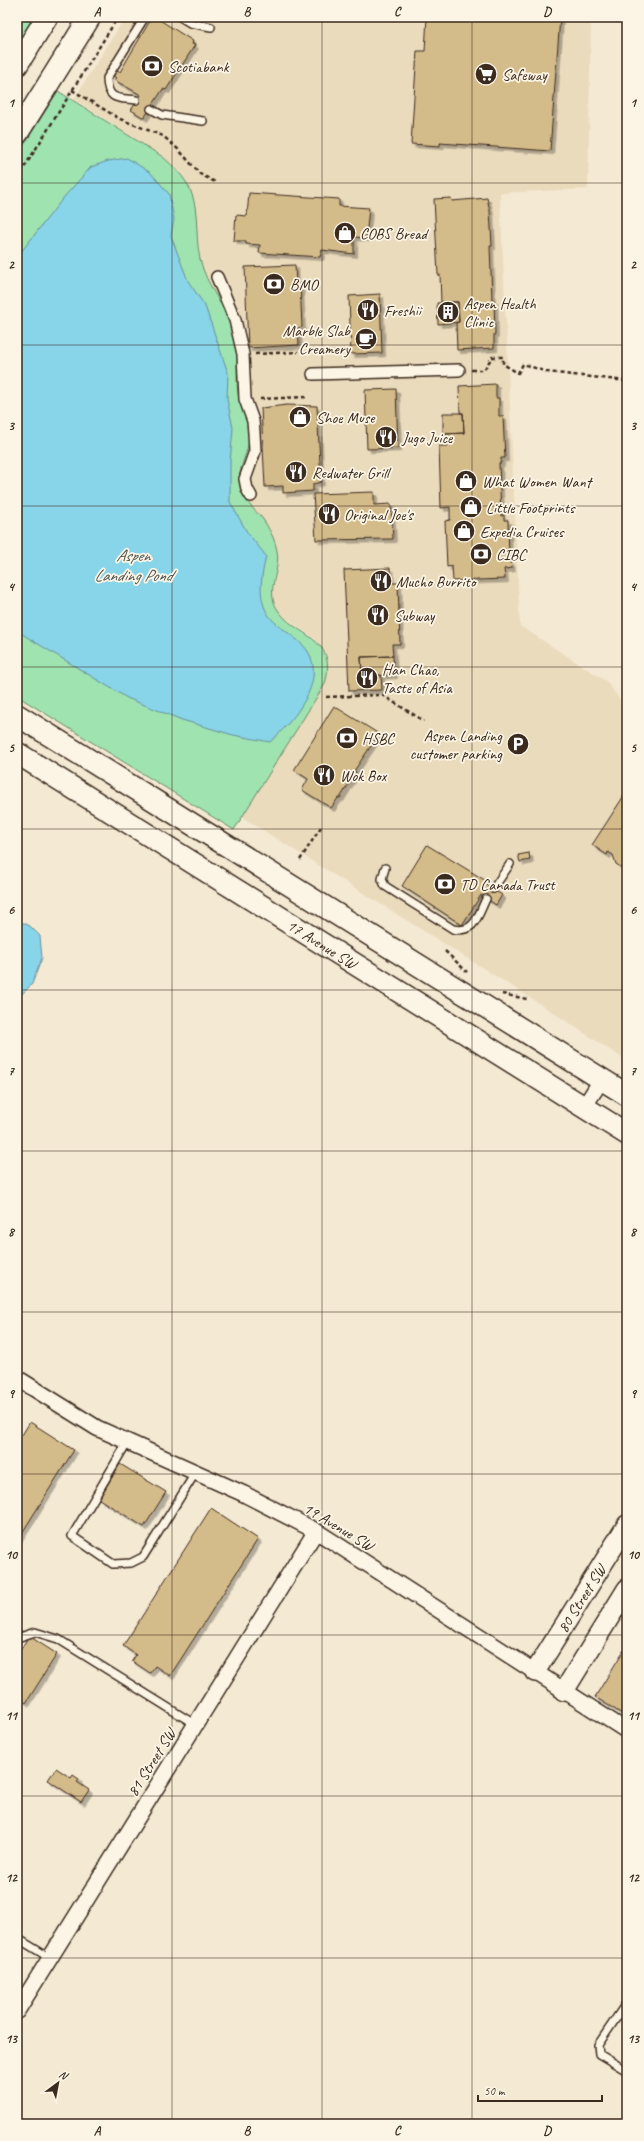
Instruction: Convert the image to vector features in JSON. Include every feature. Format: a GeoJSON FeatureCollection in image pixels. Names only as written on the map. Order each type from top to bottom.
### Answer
{"type":"FeatureCollection","features":[{"type":"Feature","properties":{"kind":"main road"},"geometry":{"type":"LineString","coordinates":[[17,66],[47,17]]}},
{"type":"Feature","properties":{"kind":"main road"},"geometry":{"type":"LineString","coordinates":[[17,134],[90,17]]}},
{"type":"Feature","properties":{"kind":"main road"},"geometry":{"type":"LineString","coordinates":[[17,752],[25,720]]}},
{"type":"Feature","properties":{"kind":"main road","name":"17 Avenue SW"},"geometry":{"type":"LineString","coordinates":[[25,720],[627,1095]]}},
{"type":"Feature","properties":{"kind":"main road","name":"17 Avenue SW"},"geometry":{"type":"LineString","coordinates":[[17,752],[230,887],[627,1134]]}},
{"type":"Feature","properties":{"kind":"main road"},"geometry":{"type":"LineString","coordinates":[[230,887],[247,858]]}},
{"type":"Feature","properties":{"kind":"street"},"geometry":{"type":"LineString","coordinates":[[217,277],[235,320],[243,354],[245,399],[253,421],[254,433],[254,450],[245,479],[247,489],[251,496]]}},
{"type":"Feature","properties":{"kind":"street"},"geometry":{"type":"LineString","coordinates":[[313,374],[459,370]]}},
{"type":"Feature","properties":{"kind":"street"},"geometry":{"type":"LineString","coordinates":[[584,1107],[602,1079]]}},
{"type":"Feature","properties":{"kind":"street","name":"19 Avenue SW"},"geometry":{"type":"LineString","coordinates":[[17,1378],[97,1428],[196,1472],[316,1531],[627,1731]]}},
{"type":"Feature","properties":{"kind":"street","name":"80 Street SW"},"geometry":{"type":"LineString","coordinates":[[535,1672],[627,1525]]}},
{"type":"Feature","properties":{"kind":"street","name":"81 Street SW"},"geometry":{"type":"LineString","coordinates":[[17,2011],[316,1531]]}},
{"type":"Feature","properties":{"kind":"street"},"geometry":{"type":"LineString","coordinates":[[564,1690],[627,1589]]}},
{"type":"Feature","properties":{"kind":"lane"},"geometry":{"type":"LineString","coordinates":[[136,100],[120,99],[111,94],[107,87],[107,78],[145,17]]}},
{"type":"Feature","properties":{"kind":"lane"},"geometry":{"type":"LineString","coordinates":[[180,17],[190,23],[211,27]]}},
{"type":"Feature","properties":{"kind":"lane"},"geometry":{"type":"LineString","coordinates":[[151,109],[162,115],[203,121]]}},
{"type":"Feature","properties":{"kind":"lane"},"geometry":{"type":"LineString","coordinates":[[492,889],[510,864]]}},
{"type":"Feature","properties":{"kind":"lane"},"geometry":{"type":"LineString","coordinates":[[386,868],[382,879],[385,886],[453,929],[461,931],[469,928],[477,920],[486,899]]}},
{"type":"Feature","properties":{"kind":"lane"},"geometry":{"type":"LineString","coordinates":[[128,1441],[72,1536],[113,1564],[131,1562],[143,1557],[196,1472]]}},
{"type":"Feature","properties":{"kind":"lane"},"geometry":{"type":"LineString","coordinates":[[17,1638],[35,1632],[58,1639],[196,1725]]}},
{"type":"Feature","properties":{"kind":"lane"},"geometry":{"type":"LineString","coordinates":[[17,1938],[50,1958]]}},
{"type":"Feature","properties":{"kind":"lane"},"geometry":{"type":"LineString","coordinates":[[627,2002],[598,2045],[599,2054],[627,2071]]}},
{"type":"Feature","properties":{"kind":"path"},"geometry":{"type":"LineString","coordinates":[[17,179],[118,17]]}},
{"type":"Feature","properties":{"kind":"path"},"geometry":{"type":"LineString","coordinates":[[72,90],[120,119],[163,136],[179,150],[200,174],[217,183]]}},
{"type":"Feature","properties":{"kind":"path"},"geometry":{"type":"LineString","coordinates":[[243,354],[298,352]]}},
{"type":"Feature","properties":{"kind":"path"},"geometry":{"type":"LineString","coordinates":[[474,370],[484,370],[492,357],[503,357],[503,364],[518,373],[523,364],[547,372],[627,381]]}},
{"type":"Feature","properties":{"kind":"path"},"geometry":{"type":"LineString","coordinates":[[245,399],[306,397]]}},
{"type":"Feature","properties":{"kind":"path"},"geometry":{"type":"LineString","coordinates":[[326,697],[382,695],[424,721]]}},
{"type":"Feature","properties":{"kind":"path"},"geometry":{"type":"LineString","coordinates":[[300,860],[321,828]]}},
{"type":"Feature","properties":{"kind":"path"},"geometry":{"type":"LineString","coordinates":[[445,951],[469,973]]}},
{"type":"Feature","properties":{"kind":"path"},"geometry":{"type":"LineString","coordinates":[[500,994],[527,999]]}},
{"type":"Feature","properties":{"kind":"shaded area"},"geometry":{"type":"Polygon","coordinates":[[[125,17],[591,17],[588,189],[500,193],[520,626],[606,681],[627,709],[627,1061],[537,1002],[242,817],[315,700],[324,684],[328,669],[325,653],[314,638],[283,616],[276,606],[272,594],[277,568],[277,552],[274,540],[270,530],[246,500],[241,491],[238,478],[241,465],[246,455],[242,409],[238,392],[238,359],[229,320],[203,269],[196,236],[195,205],[163,157],[74,99],[125,17]]]}},
{"type":"Feature","properties":{"kind":"green space"},"geometry":{"type":"Polygon","coordinates":[[[17,17],[34,17],[17,44],[17,17]]]}},
{"type":"Feature","properties":{"kind":"green space","name":"Aspen Landing Pond"},"geometry":{"type":"Polygon","coordinates":[[[58,91],[163,157],[188,184],[195,208],[198,249],[203,269],[230,323],[237,347],[238,394],[249,431],[248,446],[240,474],[241,489],[244,497],[265,522],[275,542],[278,558],[272,593],[273,600],[276,607],[284,617],[320,646],[326,656],[328,668],[325,684],[234,830],[17,696],[17,156],[58,91]]]}},
{"type":"Feature","properties":{"kind":"water","name":"Aspen Landing Pond"},"geometry":{"type":"Polygon","coordinates":[[[127,158],[151,173],[169,194],[174,219],[171,236],[188,281],[205,306],[228,373],[227,399],[233,428],[230,463],[230,502],[247,532],[266,556],[261,592],[267,613],[270,618],[303,645],[312,662],[313,675],[305,700],[288,724],[270,742],[233,735],[182,720],[127,698],[17,631],[17,257],[64,197],[91,167],[108,161],[127,158]]]}},
{"type":"Feature","properties":{"kind":"water"},"geometry":{"type":"Polygon","coordinates":[[[17,920],[30,926],[40,936],[42,958],[32,984],[17,999],[17,920]]]}},
{"type":"Feature","properties":{"kind":"building","name":"Scotiabank"},"geometry":{"type":"Polygon","coordinates":[[[155,17],[193,41],[192,44],[195,45],[166,90],[163,89],[144,118],[131,110],[141,95],[114,80],[116,78],[113,76],[115,71],[120,72],[151,19],[152,20],[155,17]]]}},
{"type":"Feature","properties":{"kind":"building","name":"Safeway"},"geometry":{"type":"Polygon","coordinates":[[[427,17],[560,17],[550,151],[440,143],[440,146],[411,144],[417,51],[425,51],[427,17]]]}},
{"type":"Feature","properties":{"kind":"building"},"geometry":{"type":"Polygon","coordinates":[[[249,193],[339,199],[339,206],[369,208],[366,238],[354,237],[354,254],[322,250],[320,257],[259,253],[260,245],[246,244],[246,241],[234,241],[236,215],[247,216],[249,193]]]}},
{"type":"Feature","properties":{"kind":"building"},"geometry":{"type":"Polygon","coordinates":[[[451,198],[452,201],[487,198],[490,211],[492,246],[490,246],[492,300],[494,300],[494,348],[457,350],[456,323],[459,322],[458,302],[441,302],[434,199],[451,198]]]}},
{"type":"Feature","properties":{"kind":"building"},"geometry":{"type":"Polygon","coordinates":[[[295,265],[296,283],[300,283],[302,327],[298,328],[299,345],[248,348],[245,267],[295,265]]]}},
{"type":"Feature","properties":{"kind":"building"},"geometry":{"type":"Polygon","coordinates":[[[380,294],[382,353],[351,354],[349,296],[380,294]]]}},
{"type":"Feature","properties":{"kind":"building","name":"Aspen Health Clinic"},"geometry":{"type":"Polygon","coordinates":[[[458,302],[459,322],[438,324],[437,303],[458,302]]]}},
{"type":"Feature","properties":{"kind":"building"},"geometry":{"type":"Polygon","coordinates":[[[496,384],[496,398],[499,398],[499,416],[503,416],[505,458],[501,458],[501,463],[499,463],[501,516],[504,515],[504,520],[508,520],[509,562],[511,562],[512,568],[504,569],[505,579],[453,581],[452,566],[447,567],[445,521],[450,520],[450,507],[441,508],[439,446],[447,446],[446,434],[464,433],[463,413],[460,413],[459,386],[496,384]]]}},
{"type":"Feature","properties":{"kind":"building"},"geometry":{"type":"Polygon","coordinates":[[[396,389],[398,448],[367,449],[365,390],[396,389]]]}},
{"type":"Feature","properties":{"kind":"building"},"geometry":{"type":"Polygon","coordinates":[[[287,405],[317,406],[321,482],[313,484],[313,491],[283,493],[283,486],[265,487],[261,408],[287,405]]]}},
{"type":"Feature","properties":{"kind":"building"},"geometry":{"type":"Polygon","coordinates":[[[443,413],[463,413],[464,433],[443,434],[443,413]]]}},
{"type":"Feature","properties":{"kind":"building"},"geometry":{"type":"Polygon","coordinates":[[[374,492],[374,505],[391,504],[393,539],[316,540],[313,494],[374,492]]]}},
{"type":"Feature","properties":{"kind":"building"},"geometry":{"type":"Polygon","coordinates":[[[390,568],[391,583],[398,583],[400,644],[392,644],[393,656],[361,657],[362,676],[381,675],[382,690],[349,691],[344,570],[390,568]]]}},
{"type":"Feature","properties":{"kind":"building"},"geometry":{"type":"Polygon","coordinates":[[[393,656],[394,675],[362,676],[361,657],[393,656]]]}},
{"type":"Feature","properties":{"kind":"building"},"geometry":{"type":"Polygon","coordinates":[[[334,706],[379,734],[354,771],[356,772],[340,798],[338,798],[331,808],[302,790],[308,779],[294,770],[334,706]]]}},
{"type":"Feature","properties":{"kind":"building"},"geometry":{"type":"Polygon","coordinates":[[[627,791],[627,871],[616,864],[613,855],[608,852],[607,855],[592,845],[627,791]]]}},
{"type":"Feature","properties":{"kind":"building","name":"TD Canada Trust"},"geometry":{"type":"Polygon","coordinates":[[[427,845],[488,882],[486,885],[502,895],[496,905],[481,895],[462,925],[402,886],[427,845]]]}},
{"type":"Feature","properties":{"kind":"building"},"geometry":{"type":"Polygon","coordinates":[[[529,853],[530,860],[520,862],[518,855],[529,853]]]}},
{"type":"Feature","properties":{"kind":"building"},"geometry":{"type":"Polygon","coordinates":[[[30,1422],[74,1450],[17,1541],[17,1443],[30,1422]]]}},
{"type":"Feature","properties":{"kind":"building"},"geometry":{"type":"Polygon","coordinates":[[[120,1464],[166,1492],[144,1527],[99,1499],[120,1464]]]}},
{"type":"Feature","properties":{"kind":"building"},"geometry":{"type":"Polygon","coordinates":[[[211,1508],[258,1539],[170,1676],[155,1666],[150,1673],[132,1661],[136,1655],[123,1646],[211,1508]]]}},
{"type":"Feature","properties":{"kind":"building"},"geometry":{"type":"Polygon","coordinates":[[[29,1636],[57,1654],[26,1703],[17,1697],[17,1655],[29,1636]]]}},
{"type":"Feature","properties":{"kind":"building"},"geometry":{"type":"Polygon","coordinates":[[[627,1645],[627,1717],[595,1697],[627,1645]]]}},
{"type":"Feature","properties":{"kind":"building"},"geometry":{"type":"Polygon","coordinates":[[[56,1768],[71,1778],[73,1775],[79,1779],[77,1782],[89,1790],[81,1802],[48,1780],[56,1768]]]}},
{"type":"Feature","properties":{"kind":"place","name":"Scotiabank"},"geometry":{"type":"Point","coordinates":[152,66]}},
{"type":"Feature","properties":{"kind":"place","name":"Safeway"},"geometry":{"type":"Point","coordinates":[486,74]}},
{"type":"Feature","properties":{"kind":"place","name":"COBS Bread"},"geometry":{"type":"Point","coordinates":[345,233]}},
{"type":"Feature","properties":{"kind":"place","name":"BMO"},"geometry":{"type":"Point","coordinates":[274,284]}},
{"type":"Feature","properties":{"kind":"place","name":"Freshii"},"geometry":{"type":"Point","coordinates":[368,310]}},
{"type":"Feature","properties":{"kind":"place","name":"Aspen Health Clinic"},"geometry":{"type":"Point","coordinates":[448,312]}},
{"type":"Feature","properties":{"kind":"place","name":"Marble Slab Creamery"},"geometry":{"type":"Point","coordinates":[366,339]}},
{"type":"Feature","properties":{"kind":"place","name":"Shoe Muse"},"geometry":{"type":"Point","coordinates":[300,417]}},
{"type":"Feature","properties":{"kind":"place","name":"Jugo Juice"},"geometry":{"type":"Point","coordinates":[386,437]}},
{"type":"Feature","properties":{"kind":"place","name":"Redwater Grill"},"geometry":{"type":"Point","coordinates":[296,472]}},
{"type":"Feature","properties":{"kind":"place","name":"What Women Want"},"geometry":{"type":"Point","coordinates":[466,481]}},
{"type":"Feature","properties":{"kind":"place","name":"Little Footprints"},"geometry":{"type":"Point","coordinates":[471,507]}},
{"type":"Feature","properties":{"kind":"place","name":"Original Joe's"},"geometry":{"type":"Point","coordinates":[329,514]}},
{"type":"Feature","properties":{"kind":"place","name":"Expedia Cruises"},"geometry":{"type":"Point","coordinates":[464,531]}},
{"type":"Feature","properties":{"kind":"place","name":"CIBC"},"geometry":{"type":"Point","coordinates":[481,554]}},
{"type":"Feature","properties":{"kind":"place","name":"Mucho Burrito"},"geometry":{"type":"Point","coordinates":[381,581]}},
{"type":"Feature","properties":{"kind":"place","name":"Subway"},"geometry":{"type":"Point","coordinates":[378,615]}},
{"type":"Feature","properties":{"kind":"place","name":"Han Chao, Taste of Asia"},"geometry":{"type":"Point","coordinates":[367,678]}},
{"type":"Feature","properties":{"kind":"place","name":"HSBC"},"geometry":{"type":"Point","coordinates":[347,738]}},
{"type":"Feature","properties":{"kind":"place","name":"Aspen Landing customer parking"},"geometry":{"type":"Point","coordinates":[518,744]}},
{"type":"Feature","properties":{"kind":"place","name":"Wok Box"},"geometry":{"type":"Point","coordinates":[324,775]}},
{"type":"Feature","properties":{"kind":"place","name":"TD Canada Trust"},"geometry":{"type":"Point","coordinates":[445,884]}}]}
